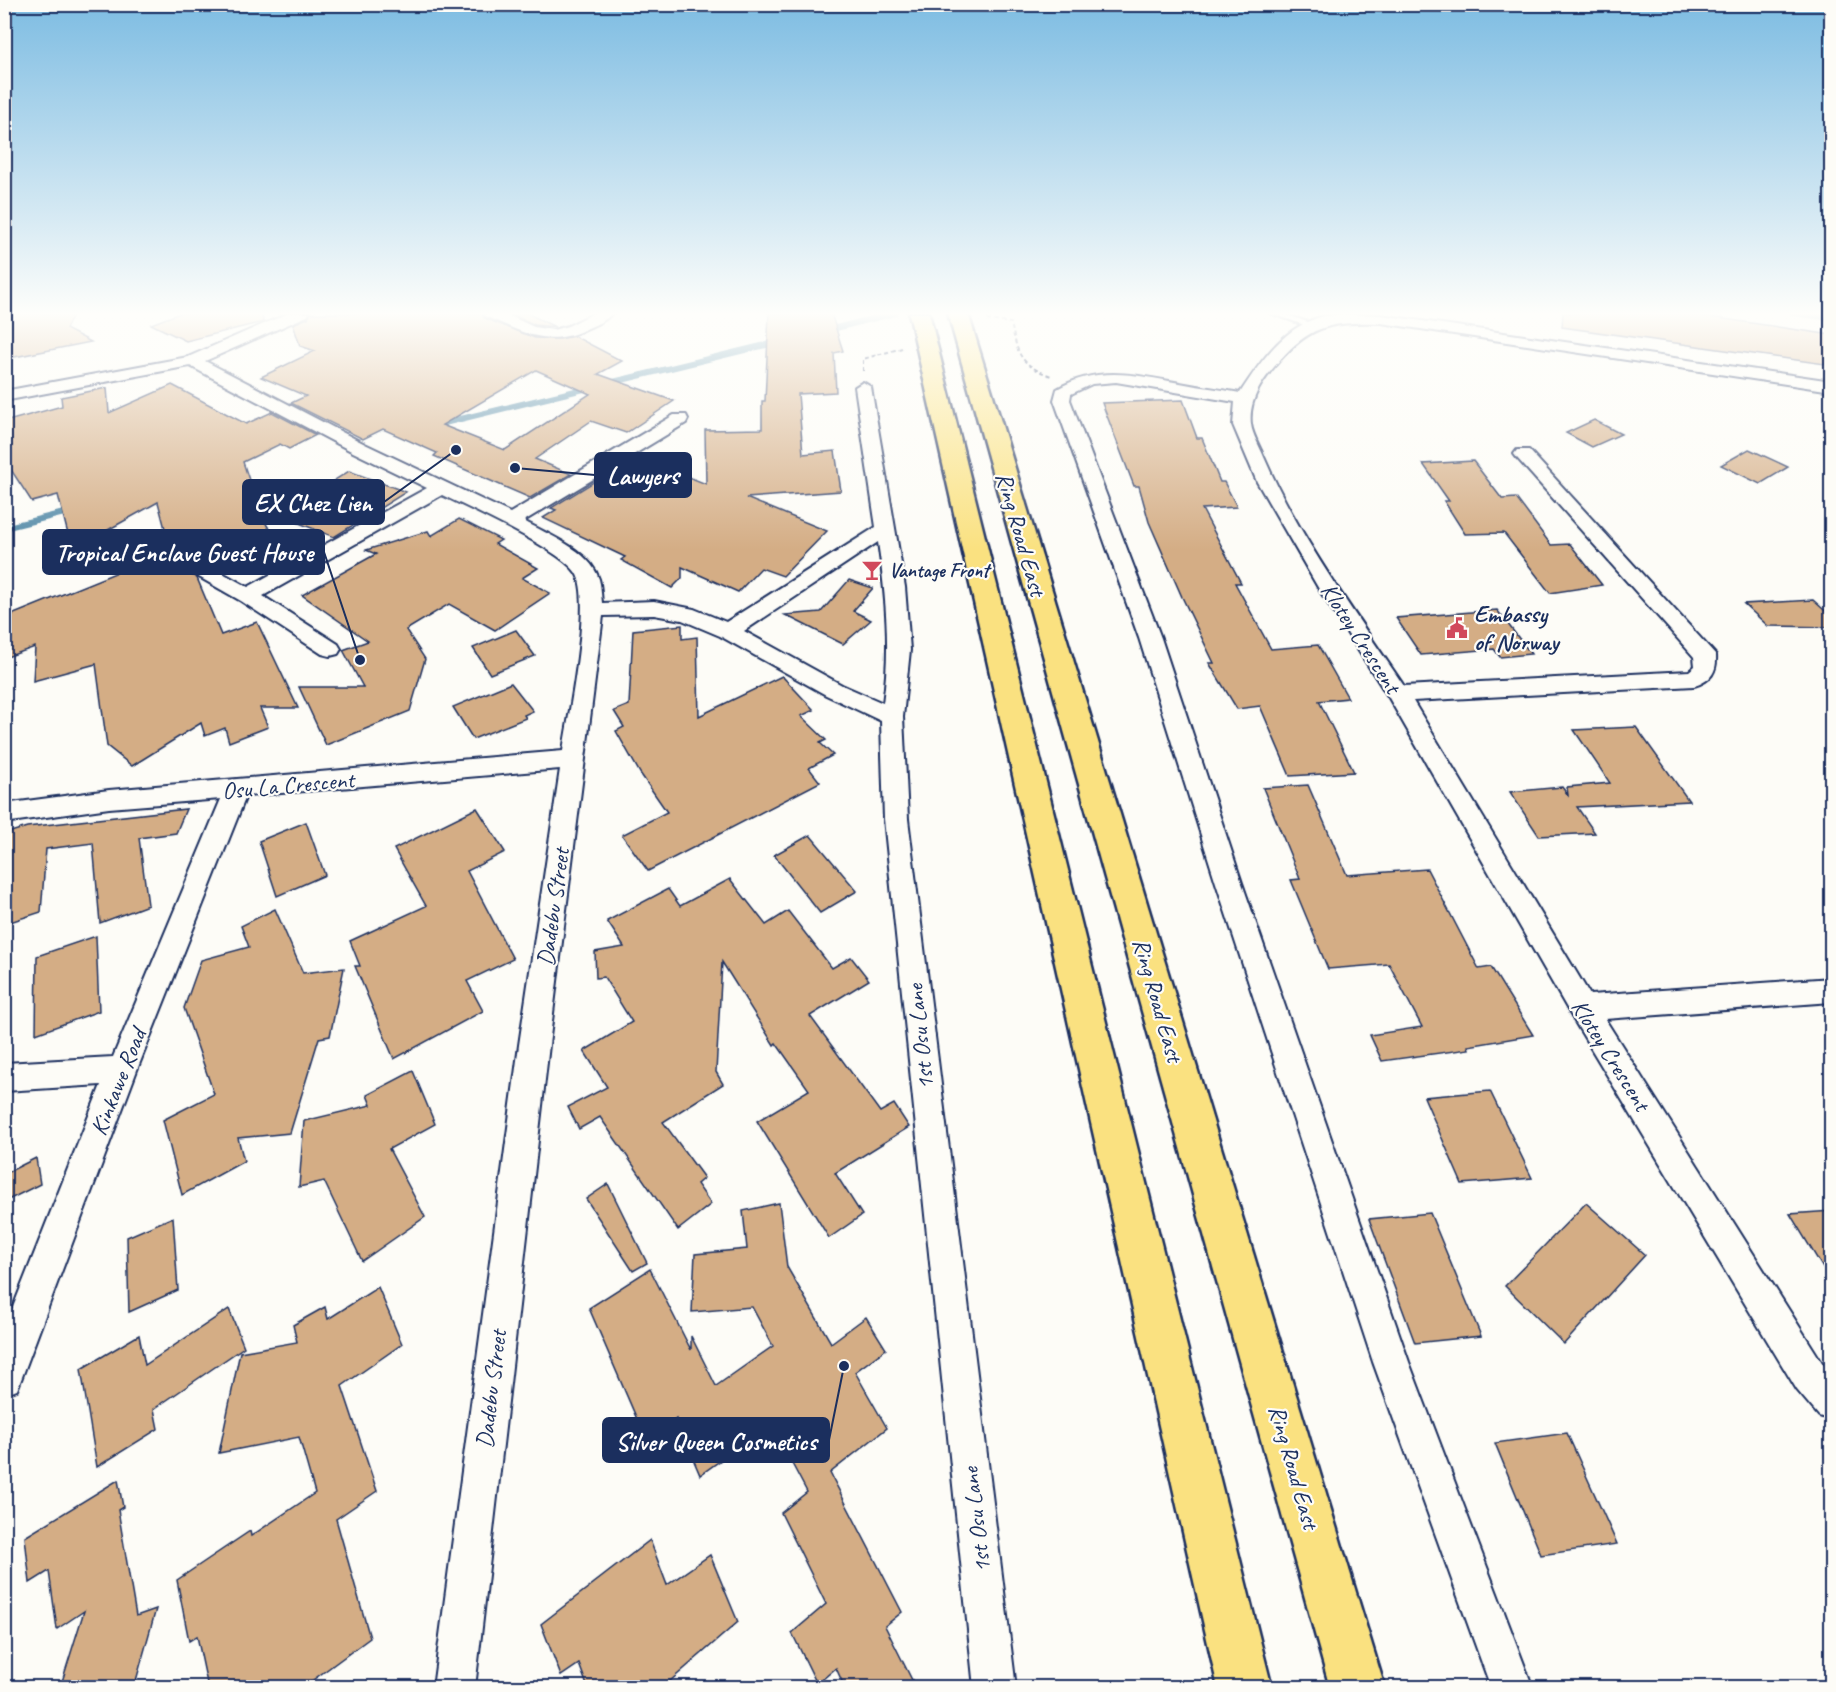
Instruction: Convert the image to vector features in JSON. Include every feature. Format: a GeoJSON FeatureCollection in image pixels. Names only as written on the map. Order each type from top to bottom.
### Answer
{"type":"FeatureCollection","features":[{"type":"Feature","properties":{"kind":"main road","name":"Ring Road East"},"geometry":{"type":"LineString","coordinates":[[938,392],[1245,1688]]}},
{"type":"Feature","properties":{"kind":"main road","name":"Ring Road East"},"geometry":{"type":"LineString","coordinates":[[985,392],[1006,484],[1358,1688]]}},
{"type":"Feature","properties":{"kind":"main road"},"geometry":{"type":"LineString","coordinates":[[960,486],[1006,484]]}},
{"type":"Feature","properties":{"kind":"street"},"geometry":{"type":"LineString","coordinates":[[4,396],[26,392]]}},
{"type":"Feature","properties":{"kind":"street","name":"Dadebu Street"},"geometry":{"type":"LineString","coordinates":[[251,392],[359,448],[510,521],[554,546],[584,569],[589,579],[593,610],[454,1688]]}},
{"type":"Feature","properties":{"kind":"street","name":"1st Osu Lane"},"geometry":{"type":"LineString","coordinates":[[864,392],[895,587],[899,650],[892,717],[897,831],[995,1688]]}},
{"type":"Feature","properties":{"kind":"street"},"geometry":{"type":"LineString","coordinates":[[1063,392],[1062,400],[1150,638],[1229,883],[1391,1362],[1512,1688]]}},
{"type":"Feature","properties":{"kind":"street"},"geometry":{"type":"LineString","coordinates":[[1208,392],[1244,399],[1249,392]]}},
{"type":"Feature","properties":{"kind":"street","name":"Klotey Crescent"},"geometry":{"type":"LineString","coordinates":[[1244,399],[1242,425],[1266,482],[1330,591],[1398,694],[1582,1008],[1810,1377],[1832,1403]]}},
{"type":"Feature","properties":{"kind":"street"},"geometry":{"type":"LineString","coordinates":[[510,521],[680,418]]}},
{"type":"Feature","properties":{"kind":"street"},"geometry":{"type":"LineString","coordinates":[[1398,694],[1694,678],[1706,669],[1705,655],[1523,454]]}},
{"type":"Feature","properties":{"kind":"street"},"geometry":{"type":"LineString","coordinates":[[248,596],[440,488]]}},
{"type":"Feature","properties":{"kind":"street"},"geometry":{"type":"LineString","coordinates":[[728,631],[887,528]]}},
{"type":"Feature","properties":{"kind":"street"},"geometry":{"type":"LineString","coordinates":[[148,540],[248,596],[330,649]]}},
{"type":"Feature","properties":{"kind":"street"},"geometry":{"type":"LineString","coordinates":[[593,610],[654,608],[687,614],[728,631],[834,690],[892,717]]}},
{"type":"Feature","properties":{"kind":"street","name":"Osu La Crescent"},"geometry":{"type":"LineString","coordinates":[[4,814],[109,799],[572,759]]}},
{"type":"Feature","properties":{"kind":"street","name":"Kinkawe Road"},"geometry":{"type":"LineString","coordinates":[[4,1377],[122,1071],[237,789]]}},
{"type":"Feature","properties":{"kind":"street"},"geometry":{"type":"LineString","coordinates":[[1582,1008],[1832,990]]}},
{"type":"Feature","properties":{"kind":"street"},"geometry":{"type":"LineString","coordinates":[[4,1077],[122,1071]]}},
{"type":"Feature","properties":{"kind":"building"},"geometry":{"type":"Polygon","coordinates":[[[87,392],[107,392],[109,413],[156,392],[185,392],[246,424],[272,412],[316,435],[289,449],[280,444],[243,462],[258,507],[255,505],[280,547],[253,556],[249,549],[241,552],[214,533],[226,558],[211,564],[168,540],[158,502],[72,550],[58,495],[32,502],[4,459],[4,422],[62,406],[61,397],[87,392]]]}},
{"type":"Feature","properties":{"kind":"building"},"geometry":{"type":"Polygon","coordinates":[[[296,392],[498,392],[442,425],[505,450],[590,394],[585,392],[649,392],[674,401],[626,433],[591,421],[535,459],[571,474],[530,498],[434,456],[437,453],[383,429],[363,439],[291,403],[306,396],[296,392]]]}},
{"type":"Feature","properties":{"kind":"building"},"geometry":{"type":"Polygon","coordinates":[[[765,392],[836,392],[798,394],[803,454],[835,451],[841,491],[746,498],[827,531],[783,576],[761,568],[738,592],[682,567],[682,578],[672,588],[621,560],[625,557],[543,518],[556,510],[551,508],[605,475],[607,476],[636,456],[706,484],[705,430],[762,429],[762,401],[765,401],[765,392]]]}},
{"type":"Feature","properties":{"kind":"building"},"geometry":{"type":"Polygon","coordinates":[[[1183,400],[1197,438],[1202,438],[1220,482],[1224,482],[1237,507],[1202,509],[1241,583],[1235,583],[1271,649],[1318,645],[1348,698],[1319,701],[1354,772],[1290,776],[1260,706],[1237,709],[1209,663],[1214,663],[1149,522],[1139,486],[1134,486],[1102,403],[1183,400]]]}},
{"type":"Feature","properties":{"kind":"building"},"geometry":{"type":"Polygon","coordinates":[[[1594,420],[1621,434],[1592,447],[1566,433],[1594,420]]]}},
{"type":"Feature","properties":{"kind":"building"},"geometry":{"type":"Polygon","coordinates":[[[1749,449],[1788,467],[1760,484],[1721,465],[1749,449]]]}},
{"type":"Feature","properties":{"kind":"building"},"geometry":{"type":"Polygon","coordinates":[[[1473,461],[1502,499],[1516,498],[1551,545],[1570,544],[1602,585],[1550,593],[1504,533],[1465,534],[1444,501],[1449,501],[1423,464],[1473,461]]]}},
{"type":"Feature","properties":{"kind":"building"},"geometry":{"type":"Polygon","coordinates":[[[349,471],[406,492],[334,537],[279,515],[349,471]]]}},
{"type":"Feature","properties":{"kind":"building"},"geometry":{"type":"Polygon","coordinates":[[[459,519],[501,540],[495,544],[538,568],[522,578],[550,593],[495,630],[449,604],[406,630],[425,659],[410,711],[326,745],[299,687],[363,687],[343,650],[368,641],[302,595],[376,554],[366,550],[428,531],[431,536],[459,519]]]}},
{"type":"Feature","properties":{"kind":"building"},"geometry":{"type":"Polygon","coordinates":[[[157,556],[197,578],[221,635],[257,622],[298,708],[260,708],[268,727],[229,742],[225,728],[205,736],[201,723],[132,766],[107,746],[96,664],[33,681],[35,647],[4,658],[4,618],[157,556]]]}},
{"type":"Feature","properties":{"kind":"building"},"geometry":{"type":"Polygon","coordinates":[[[849,580],[873,588],[853,611],[871,620],[843,644],[785,615],[821,612],[849,580]]]}},
{"type":"Feature","properties":{"kind":"building"},"geometry":{"type":"Polygon","coordinates":[[[1813,600],[1832,617],[1832,627],[1768,626],[1744,604],[1813,600]]]}},
{"type":"Feature","properties":{"kind":"building","name":"Embassy of Norway"},"geometry":{"type":"Polygon","coordinates":[[[1497,610],[1531,654],[1500,657],[1494,649],[1421,655],[1396,618],[1497,610]]]}},
{"type":"Feature","properties":{"kind":"building"},"geometry":{"type":"Polygon","coordinates":[[[682,625],[682,639],[697,637],[699,716],[782,676],[814,710],[801,716],[826,740],[820,743],[833,755],[809,768],[820,782],[648,871],[622,835],[667,812],[640,773],[616,731],[624,727],[614,711],[629,705],[633,630],[682,625]]]}},
{"type":"Feature","properties":{"kind":"building"},"geometry":{"type":"Polygon","coordinates":[[[516,630],[535,656],[490,674],[473,648],[516,630]]]}},
{"type":"Feature","properties":{"kind":"building"},"geometry":{"type":"Polygon","coordinates":[[[511,683],[533,711],[524,715],[526,718],[473,739],[453,707],[511,683]]]}},
{"type":"Feature","properties":{"kind":"building"},"geometry":{"type":"Polygon","coordinates":[[[1636,727],[1689,801],[1577,807],[1595,833],[1539,836],[1510,792],[1562,787],[1568,795],[1567,787],[1610,783],[1574,730],[1636,727]]]}},
{"type":"Feature","properties":{"kind":"building"},"geometry":{"type":"Polygon","coordinates":[[[1308,785],[1347,875],[1427,869],[1479,969],[1491,967],[1533,1035],[1468,1046],[1469,1049],[1382,1061],[1370,1035],[1422,1027],[1389,964],[1328,969],[1291,880],[1300,879],[1263,788],[1308,785]]]}},
{"type":"Feature","properties":{"kind":"building"},"geometry":{"type":"Polygon","coordinates":[[[477,808],[505,852],[467,871],[513,959],[467,981],[483,1011],[394,1059],[355,966],[360,966],[350,941],[426,906],[394,849],[477,808]]]}},
{"type":"Feature","properties":{"kind":"building"},"geometry":{"type":"Polygon","coordinates":[[[186,809],[176,833],[139,838],[148,905],[100,923],[93,843],[46,849],[41,912],[4,924],[4,834],[27,827],[186,809]]]}},
{"type":"Feature","properties":{"kind":"building"},"geometry":{"type":"Polygon","coordinates":[[[306,822],[325,875],[277,896],[259,841],[306,822]]]}},
{"type":"Feature","properties":{"kind":"building"},"geometry":{"type":"Polygon","coordinates":[[[810,835],[857,891],[820,913],[774,855],[810,835]]]}},
{"type":"Feature","properties":{"kind":"building"},"geometry":{"type":"Polygon","coordinates":[[[730,879],[766,925],[788,911],[832,968],[851,957],[869,980],[810,1016],[880,1112],[894,1104],[909,1127],[835,1173],[862,1215],[829,1238],[757,1121],[809,1090],[776,1043],[774,1045],[722,962],[716,1072],[723,1084],[663,1122],[704,1178],[697,1184],[711,1204],[678,1230],[600,1117],[579,1129],[568,1107],[607,1087],[584,1051],[632,1022],[604,977],[596,978],[595,952],[624,947],[607,921],[668,889],[680,906],[730,879]]]}},
{"type":"Feature","properties":{"kind":"building"},"geometry":{"type":"Polygon","coordinates":[[[275,909],[303,973],[344,968],[330,1036],[319,1038],[290,1133],[238,1138],[244,1161],[182,1195],[163,1120],[214,1094],[184,1008],[201,960],[249,947],[241,926],[275,909]]]}},
{"type":"Feature","properties":{"kind":"building"},"geometry":{"type":"Polygon","coordinates":[[[96,936],[99,1011],[36,1034],[37,956],[96,936]]]}},
{"type":"Feature","properties":{"kind":"building"},"geometry":{"type":"Polygon","coordinates":[[[413,1071],[435,1124],[389,1149],[425,1217],[362,1261],[324,1181],[299,1187],[304,1121],[371,1105],[367,1095],[413,1071]]]}},
{"type":"Feature","properties":{"kind":"building"},"geometry":{"type":"Polygon","coordinates":[[[1490,1091],[1532,1178],[1462,1184],[1424,1097],[1490,1091]]]}},
{"type":"Feature","properties":{"kind":"building"},"geometry":{"type":"Polygon","coordinates":[[[36,1158],[40,1184],[4,1202],[4,1174],[36,1158]]]}},
{"type":"Feature","properties":{"kind":"building"},"geometry":{"type":"Polygon","coordinates":[[[608,1184],[647,1263],[633,1271],[586,1199],[608,1184]]]}},
{"type":"Feature","properties":{"kind":"building"},"geometry":{"type":"Polygon","coordinates":[[[779,1203],[787,1267],[831,1343],[866,1317],[886,1349],[855,1372],[887,1428],[830,1473],[902,1612],[885,1626],[916,1688],[845,1688],[836,1668],[817,1684],[792,1633],[826,1604],[781,1513],[807,1492],[771,1424],[700,1475],[676,1419],[646,1440],[589,1308],[650,1269],[691,1350],[691,1336],[716,1386],[773,1346],[752,1307],[692,1312],[695,1254],[747,1249],[743,1211],[779,1203]]]}},
{"type":"Feature","properties":{"kind":"building"},"geometry":{"type":"Polygon","coordinates":[[[1586,1203],[1645,1255],[1564,1344],[1505,1286],[1586,1203]]]}},
{"type":"Feature","properties":{"kind":"building"},"geometry":{"type":"Polygon","coordinates":[[[1832,1211],[1832,1283],[1790,1214],[1832,1211]]]}},
{"type":"Feature","properties":{"kind":"building"},"geometry":{"type":"Polygon","coordinates":[[[1430,1213],[1481,1336],[1415,1343],[1369,1219],[1430,1213]]]}},
{"type":"Feature","properties":{"kind":"building"},"geometry":{"type":"Polygon","coordinates":[[[173,1217],[178,1290],[129,1312],[127,1237],[173,1217]]]}},
{"type":"Feature","properties":{"kind":"building"},"geometry":{"type":"Polygon","coordinates":[[[378,1287],[402,1344],[342,1386],[377,1491],[336,1519],[370,1638],[302,1688],[208,1688],[197,1636],[189,1641],[177,1580],[250,1531],[251,1536],[315,1493],[299,1437],[219,1453],[240,1352],[297,1342],[293,1325],[325,1307],[328,1319],[378,1287]]]}},
{"type":"Feature","properties":{"kind":"building"},"geometry":{"type":"Polygon","coordinates":[[[229,1309],[244,1347],[154,1409],[158,1429],[97,1467],[81,1369],[139,1335],[145,1365],[229,1309]]]}},
{"type":"Feature","properties":{"kind":"building"},"geometry":{"type":"Polygon","coordinates":[[[1567,1433],[1617,1544],[1541,1555],[1495,1443],[1567,1433]]]}},
{"type":"Feature","properties":{"kind":"building"},"geometry":{"type":"Polygon","coordinates":[[[118,1480],[123,1507],[118,1510],[136,1616],[156,1609],[134,1688],[60,1688],[84,1611],[57,1629],[49,1571],[30,1583],[25,1537],[118,1480]]]}},
{"type":"Feature","properties":{"kind":"building"},"geometry":{"type":"Polygon","coordinates":[[[650,1540],[667,1585],[710,1555],[738,1622],[662,1688],[588,1688],[579,1664],[561,1676],[541,1624],[650,1540]]]}},
{"type":"Feature","properties":{"kind":"waterway"},"geometry":{"type":"LineString","coordinates":[[436,425],[572,392]]}},
{"type":"Feature","properties":{"kind":"waterway"},"geometry":{"type":"LineString","coordinates":[[4,528],[72,511]]}},
{"type":"Feature","properties":{"kind":"place","name":"EX Chez Lien"},"geometry":{"type":"Point","coordinates":[456,450]}},
{"type":"Feature","properties":{"kind":"place","name":"Lawyers"},"geometry":{"type":"Point","coordinates":[515,468]}},
{"type":"Feature","properties":{"kind":"place","name":"Vantage Front"},"geometry":{"type":"Point","coordinates":[872,570]}},
{"type":"Feature","properties":{"kind":"place","name":"Embassy of Norway"},"geometry":{"type":"Point","coordinates":[1457,628]}},
{"type":"Feature","properties":{"kind":"place","name":"Tropical Enclave Guest House"},"geometry":{"type":"Point","coordinates":[360,660]}},
{"type":"Feature","properties":{"kind":"place","name":"Silver Queen Cosmetics"},"geometry":{"type":"Point","coordinates":[844,1366]}}]}
